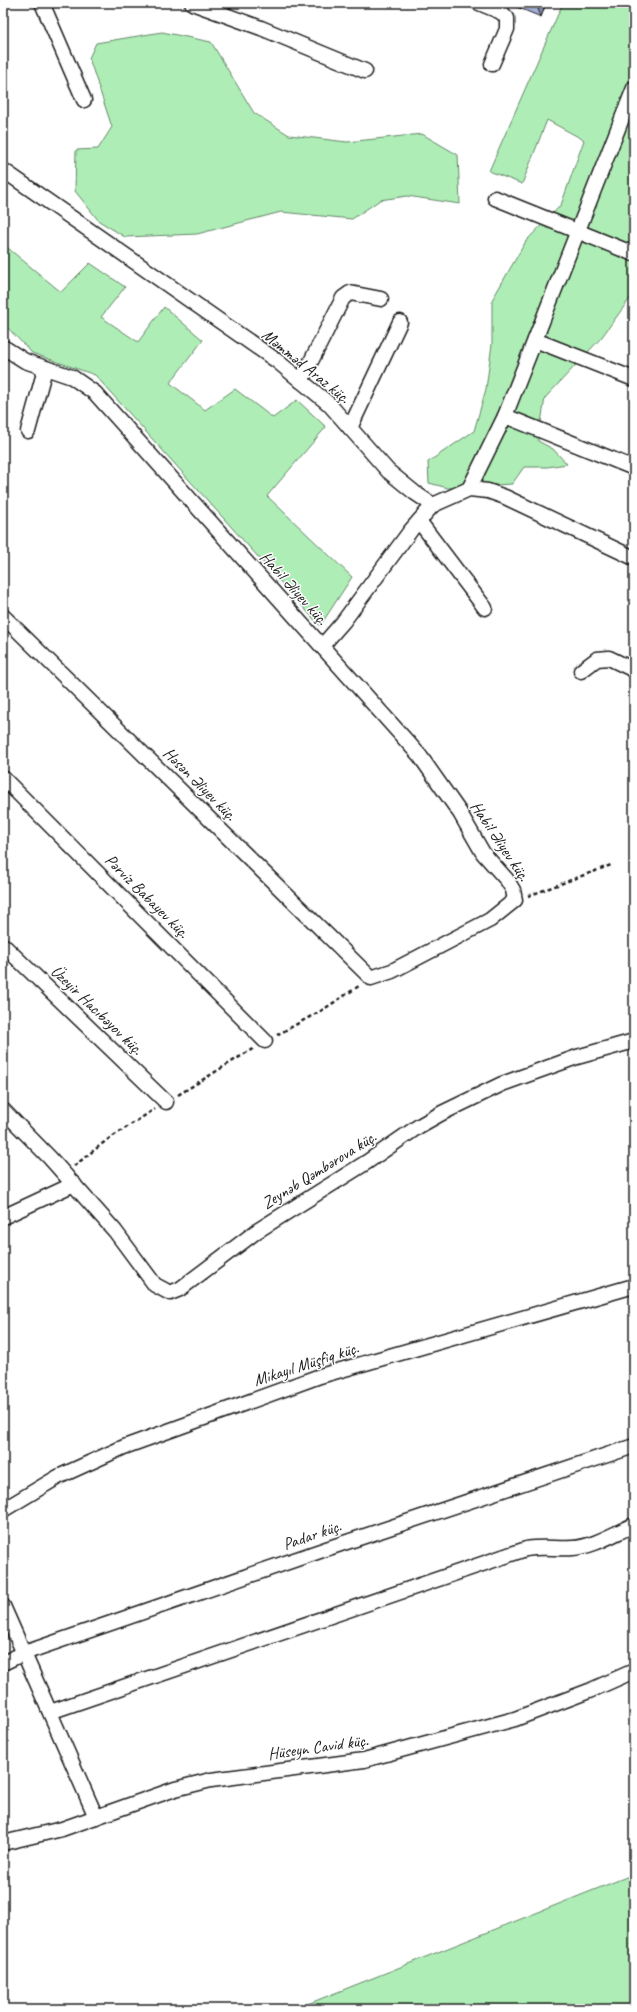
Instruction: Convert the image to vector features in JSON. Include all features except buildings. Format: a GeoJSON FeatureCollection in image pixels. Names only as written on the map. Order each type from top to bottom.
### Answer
{"type":"FeatureCollection","features":[{"type":"Feature","properties":{"kind":"street"},"geometry":{"type":"LineString","coordinates":[[42,3],[84,100]]}},
{"type":"Feature","properties":{"kind":"street"},"geometry":{"type":"LineString","coordinates":[[192,3],[261,28],[365,71]]}},
{"type":"Feature","properties":{"kind":"street"},"geometry":{"type":"LineString","coordinates":[[479,3],[501,12],[507,18],[507,29],[492,64]]}},
{"type":"Feature","properties":{"kind":"street"},"geometry":{"type":"LineString","coordinates":[[469,489],[505,416],[634,88]]}},
{"type":"Feature","properties":{"kind":"street","name":"Məmməd Araz küç."},"geometry":{"type":"LineString","coordinates":[[3,170],[276,361],[329,404],[388,471],[415,493],[433,505]]}},
{"type":"Feature","properties":{"kind":"street"},"geometry":{"type":"LineString","coordinates":[[495,198],[578,230],[634,254]]}},
{"type":"Feature","properties":{"kind":"street"},"geometry":{"type":"LineString","coordinates":[[301,381],[343,298],[350,292],[381,299]]}},
{"type":"Feature","properties":{"kind":"street"},"geometry":{"type":"LineString","coordinates":[[350,428],[400,322]]}},
{"type":"Feature","properties":{"kind":"street"},"geometry":{"type":"LineString","coordinates":[[535,340],[634,379]]}},
{"type":"Feature","properties":{"kind":"street","name":"Habil Əliyev küç."},"geometry":{"type":"LineString","coordinates":[[3,347],[24,361],[44,369],[72,377],[95,393],[420,756],[460,813],[483,853],[508,880],[513,890],[515,900]]}},
{"type":"Feature","properties":{"kind":"street"},"geometry":{"type":"LineString","coordinates":[[28,431],[44,369]]}},
{"type":"Feature","properties":{"kind":"street"},"geometry":{"type":"LineString","coordinates":[[505,416],[634,468]]}},
{"type":"Feature","properties":{"kind":"street"},"geometry":{"type":"LineString","coordinates":[[322,646],[344,622],[380,571],[433,505],[469,489],[488,491],[505,497],[634,558]]}},
{"type":"Feature","properties":{"kind":"street"},"geometry":{"type":"LineString","coordinates":[[420,521],[485,608]]}},
{"type":"Feature","properties":{"kind":"street","name":"Həsən Əliyev küç."},"geometry":{"type":"LineString","coordinates":[[3,616],[371,978]]}},
{"type":"Feature","properties":{"kind":"street"},"geometry":{"type":"LineString","coordinates":[[581,671],[597,659],[609,658],[634,670]]}},
{"type":"Feature","properties":{"kind":"street","name":"Pərviz Babayev küç."},"geometry":{"type":"LineString","coordinates":[[3,778],[265,1042]]}},
{"type":"Feature","properties":{"kind":"street"},"geometry":{"type":"LineString","coordinates":[[371,978],[392,971],[490,920],[515,900]]}},
{"type":"Feature","properties":{"kind":"street","name":"Üzeyir Hacıbəyov küç."},"geometry":{"type":"LineString","coordinates":[[3,945],[166,1102]]}},
{"type":"Feature","properties":{"kind":"street","name":"Zeynəb Qəmbərova küç."},"geometry":{"type":"LineString","coordinates":[[3,1110],[69,1179],[115,1231],[155,1285],[170,1293],[180,1289],[257,1230],[366,1162],[418,1126],[502,1084],[577,1057],[634,1040]]}},
{"type":"Feature","properties":{"kind":"street"},"geometry":{"type":"LineString","coordinates":[[3,1217],[69,1179]]}},
{"type":"Feature","properties":{"kind":"street","name":"Mikayıl Müşfiq küç."},"geometry":{"type":"LineString","coordinates":[[3,1510],[58,1477],[124,1447],[320,1376],[634,1286]]}},
{"type":"Feature","properties":{"kind":"street","name":"Padar küç."},"geometry":{"type":"LineString","coordinates":[[3,1663],[24,1654],[315,1552],[634,1446]]}},
{"type":"Feature","properties":{"kind":"street"},"geometry":{"type":"LineString","coordinates":[[50,1712],[526,1549],[542,1546],[573,1548],[587,1546],[634,1526]]}},
{"type":"Feature","properties":{"kind":"street"},"geometry":{"type":"LineString","coordinates":[[3,1606],[96,1817]]}},
{"type":"Feature","properties":{"kind":"street","name":"Hüseyn Cavid küç."},"geometry":{"type":"LineString","coordinates":[[3,1843],[62,1829],[175,1789],[211,1780],[372,1758],[515,1719],[634,1671]]}},
{"type":"Feature","properties":{"kind":"path"},"geometry":{"type":"LineString","coordinates":[[515,900],[539,894],[611,864]]}},
{"type":"Feature","properties":{"kind":"path"},"geometry":{"type":"LineString","coordinates":[[69,1179],[107,1140],[265,1042],[324,1009],[371,978]]}},
{"type":"Feature","properties":{"kind":"green space"},"geometry":{"type":"Polygon","coordinates":[[[563,3],[634,3],[634,293],[601,338],[545,398],[538,441],[553,449],[567,464],[547,467],[524,467],[512,484],[448,488],[429,483],[428,462],[474,431],[486,389],[492,344],[492,300],[526,241],[561,205],[584,140],[547,120],[522,184],[489,171],[563,3]]]}},
{"type":"Feature","properties":{"kind":"green space"},"geometry":{"type":"Polygon","coordinates":[[[162,32],[211,42],[254,113],[289,135],[347,142],[422,134],[458,155],[460,204],[407,196],[380,200],[352,219],[281,212],[197,234],[125,237],[99,221],[75,191],[76,150],[98,149],[112,127],[89,58],[96,43],[162,32]]]}},
{"type":"Feature","properties":{"kind":"green space"},"geometry":{"type":"Polygon","coordinates":[[[3,244],[61,292],[90,263],[125,287],[101,317],[138,342],[164,307],[203,340],[170,383],[205,410],[235,389],[273,418],[297,400],[326,427],[267,496],[352,577],[320,626],[95,375],[32,353],[3,323],[3,244]]]}},
{"type":"Feature","properties":{"kind":"green space"},"geometry":{"type":"Polygon","coordinates":[[[634,1874],[634,2009],[295,2009],[634,1874]]]}}]}
